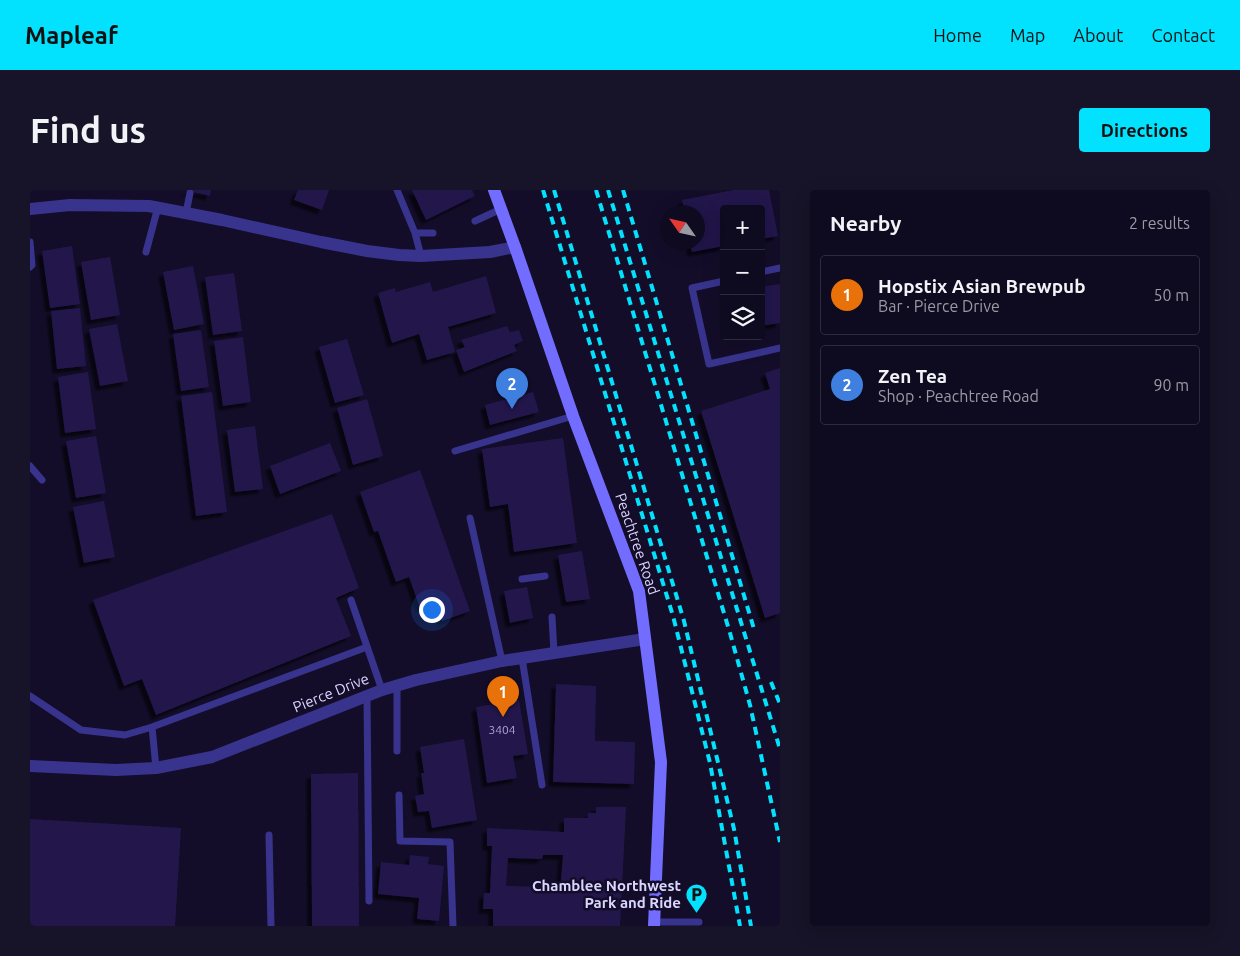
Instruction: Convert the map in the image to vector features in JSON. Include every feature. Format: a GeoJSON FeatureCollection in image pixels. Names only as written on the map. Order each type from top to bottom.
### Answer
{"type":"FeatureCollection","features":[{"type":"Feature","properties":{"kind":"street","name":"Peachtree Road"},"geometry":{"type":"LineString","coordinates":[[494,190],[516,248],[573,416],[639,590],[661,762],[654,924]]}},
{"type":"Feature","properties":{"kind":"street"},"geometry":{"type":"LineString","coordinates":[[30,208],[70,205],[158,207],[421,256],[490,252],[516,248]]}},
{"type":"Feature","properties":{"kind":"street","name":"Pierce Drive"},"geometry":{"type":"LineString","coordinates":[[30,766],[116,770],[156,768],[212,757],[382,690],[416,680],[502,661],[645,639]]}},
{"type":"Feature","properties":{"kind":"lane"},"geometry":{"type":"LineString","coordinates":[[397,190],[415,233],[421,256]]}},
{"type":"Feature","properties":{"kind":"lane"},"geometry":{"type":"LineString","coordinates":[[186,213],[190,193]]}},
{"type":"Feature","properties":{"kind":"lane"},"geometry":{"type":"LineString","coordinates":[[146,252],[158,207]]}},
{"type":"Feature","properties":{"kind":"lane"},"geometry":{"type":"LineString","coordinates":[[475,221],[502,209]]}},
{"type":"Feature","properties":{"kind":"lane"},"geometry":{"type":"LineString","coordinates":[[415,233],[433,233]]}},
{"type":"Feature","properties":{"kind":"lane"},"geometry":{"type":"LineString","coordinates":[[30,242],[32,265],[30,267]]}},
{"type":"Feature","properties":{"kind":"lane"},"geometry":{"type":"LineString","coordinates":[[765,271],[780,268]]}},
{"type":"Feature","properties":{"kind":"lane"},"geometry":{"type":"LineString","coordinates":[[720,282],[692,288],[709,364],[780,348]]}},
{"type":"Feature","properties":{"kind":"lane"},"geometry":{"type":"LineString","coordinates":[[455,451],[573,416]]}},
{"type":"Feature","properties":{"kind":"lane"},"geometry":{"type":"LineString","coordinates":[[30,466],[42,480]]}},
{"type":"Feature","properties":{"kind":"lane"},"geometry":{"type":"LineString","coordinates":[[470,518],[502,661]]}},
{"type":"Feature","properties":{"kind":"lane"},"geometry":{"type":"LineString","coordinates":[[522,579],[545,576]]}},
{"type":"Feature","properties":{"kind":"lane"},"geometry":{"type":"LineString","coordinates":[[351,600],[382,690]]}},
{"type":"Feature","properties":{"kind":"lane"},"geometry":{"type":"LineString","coordinates":[[552,617],[554,653]]}},
{"type":"Feature","properties":{"kind":"lane"},"geometry":{"type":"LineString","coordinates":[[30,696],[81,730],[125,735],[152,727],[367,647]]}},
{"type":"Feature","properties":{"kind":"lane"},"geometry":{"type":"LineString","coordinates":[[522,658],[542,785]]}},
{"type":"Feature","properties":{"kind":"lane"},"geometry":{"type":"LineString","coordinates":[[397,686],[397,751]]}},
{"type":"Feature","properties":{"kind":"lane"},"geometry":{"type":"LineString","coordinates":[[367,697],[369,901]]}},
{"type":"Feature","properties":{"kind":"lane"},"geometry":{"type":"LineString","coordinates":[[152,727],[156,768]]}},
{"type":"Feature","properties":{"kind":"lane"},"geometry":{"type":"LineString","coordinates":[[398,795],[400,841],[450,842],[453,926]]}},
{"type":"Feature","properties":{"kind":"lane"},"geometry":{"type":"LineString","coordinates":[[269,834],[271,926]]}},
{"type":"Feature","properties":{"kind":"lane"},"geometry":{"type":"LineString","coordinates":[[654,924],[699,922]]}},
{"type":"Feature","properties":{"kind":"building"},"geometry":{"type":"Polygon","coordinates":[[[184,190],[211,190],[210,196],[184,190]]]}},
{"type":"Feature","properties":{"kind":"building"},"geometry":{"type":"Polygon","coordinates":[[[298,190],[329,190],[322,210],[294,200],[298,190]]]}},
{"type":"Feature","properties":{"kind":"building"},"geometry":{"type":"Polygon","coordinates":[[[412,190],[472,190],[475,196],[426,220],[412,190]]]}},
{"type":"Feature","properties":{"kind":"building"},"geometry":{"type":"Polygon","coordinates":[[[734,190],[769,190],[778,236],[765,238],[765,205],[720,205],[720,247],[705,250],[705,205],[683,205],[682,200],[734,190]]]}},
{"type":"Feature","properties":{"kind":"building"},"geometry":{"type":"Polygon","coordinates":[[[72,246],[80,304],[50,308],[42,251],[72,246]]]}},
{"type":"Feature","properties":{"kind":"building"},"geometry":{"type":"Polygon","coordinates":[[[110,257],[120,315],[91,320],[81,262],[110,257]]]}},
{"type":"Feature","properties":{"kind":"building"},"geometry":{"type":"Polygon","coordinates":[[[193,266],[204,324],[174,330],[163,272],[193,266]]]}},
{"type":"Feature","properties":{"kind":"building"},"geometry":{"type":"Polygon","coordinates":[[[234,273],[242,331],[213,335],[205,277],[234,273]]]}},
{"type":"Feature","properties":{"kind":"building"},"geometry":{"type":"Polygon","coordinates":[[[486,276],[496,313],[448,327],[455,352],[427,360],[419,334],[392,343],[378,293],[395,288],[396,292],[430,282],[433,292],[486,276]]]}},
{"type":"Feature","properties":{"kind":"building"},"geometry":{"type":"Polygon","coordinates":[[[780,284],[780,323],[765,325],[765,286],[780,284]]]}},
{"type":"Feature","properties":{"kind":"building"},"geometry":{"type":"Polygon","coordinates":[[[80,308],[86,366],[57,369],[51,311],[80,308]]]}},
{"type":"Feature","properties":{"kind":"building"},"geometry":{"type":"Polygon","coordinates":[[[117,324],[128,381],[100,386],[89,329],[117,324]]]}},
{"type":"Feature","properties":{"kind":"building"},"geometry":{"type":"Polygon","coordinates":[[[507,326],[510,332],[519,330],[523,341],[514,345],[517,351],[464,372],[456,350],[465,347],[461,340],[507,326]]]}},
{"type":"Feature","properties":{"kind":"building"},"geometry":{"type":"Polygon","coordinates":[[[201,330],[209,387],[181,391],[173,334],[201,330]]]}},
{"type":"Feature","properties":{"kind":"building"},"geometry":{"type":"Polygon","coordinates":[[[243,337],[251,402],[223,406],[214,341],[243,337]]]}},
{"type":"Feature","properties":{"kind":"building"},"geometry":{"type":"Polygon","coordinates":[[[347,339],[364,395],[335,403],[319,347],[347,339]]]}},
{"type":"Feature","properties":{"kind":"building"},"geometry":{"type":"Polygon","coordinates":[[[780,368],[780,613],[765,618],[701,411],[770,389],[765,373],[780,368]]]}},
{"type":"Feature","properties":{"kind":"building"},"geometry":{"type":"Polygon","coordinates":[[[88,372],[96,429],[65,433],[58,377],[88,372]]]}},
{"type":"Feature","properties":{"kind":"building"},"geometry":{"type":"Polygon","coordinates":[[[212,392],[227,512],[196,516],[181,396],[212,392]]]}},
{"type":"Feature","properties":{"kind":"building"},"geometry":{"type":"Polygon","coordinates":[[[533,392],[539,412],[490,425],[485,405],[533,392]]]}},
{"type":"Feature","properties":{"kind":"building"},"geometry":{"type":"Polygon","coordinates":[[[367,399],[383,456],[353,465],[337,408],[367,399]]]}},
{"type":"Feature","properties":{"kind":"building"},"geometry":{"type":"Polygon","coordinates":[[[255,426],[263,489],[235,492],[227,430],[255,426]]]}},
{"type":"Feature","properties":{"kind":"building"},"geometry":{"type":"Polygon","coordinates":[[[96,436],[106,493],[76,498],[66,441],[96,436]]]}},
{"type":"Feature","properties":{"kind":"building"},"geometry":{"type":"Polygon","coordinates":[[[563,438],[577,543],[514,552],[508,504],[490,507],[482,449],[563,438]]]}},
{"type":"Feature","properties":{"kind":"building"},"geometry":{"type":"Polygon","coordinates":[[[330,443],[341,471],[280,494],[270,466],[330,443]]]}},
{"type":"Feature","properties":{"kind":"building"},"geometry":{"type":"Polygon","coordinates":[[[420,470],[470,611],[442,621],[436,602],[420,608],[409,577],[396,582],[378,531],[374,532],[360,492],[420,470]]]}},
{"type":"Feature","properties":{"kind":"building"},"geometry":{"type":"Polygon","coordinates":[[[104,501],[115,557],[84,563],[73,507],[104,501]]]}},
{"type":"Feature","properties":{"kind":"building"},"geometry":{"type":"Polygon","coordinates":[[[332,514],[359,588],[336,598],[351,636],[156,715],[142,679],[124,686],[93,600],[332,514]]]}},
{"type":"Feature","properties":{"kind":"building"},"geometry":{"type":"Polygon","coordinates":[[[582,551],[590,599],[566,602],[558,555],[582,551]]]}},
{"type":"Feature","properties":{"kind":"building"},"geometry":{"type":"Polygon","coordinates":[[[527,587],[533,618],[510,623],[504,591],[527,587]]]}},
{"type":"Feature","properties":{"kind":"building"},"geometry":{"type":"Polygon","coordinates":[[[556,684],[596,686],[595,741],[635,742],[634,784],[553,782],[556,684]]]}},
{"type":"Feature","properties":{"kind":"building"},"geometry":{"type":"Polygon","coordinates":[[[519,700],[528,754],[513,756],[517,778],[487,783],[476,707],[519,700]]]}},
{"type":"Feature","properties":{"kind":"building"},"geometry":{"type":"Polygon","coordinates":[[[464,739],[477,820],[432,828],[429,811],[418,812],[415,796],[424,794],[421,773],[424,773],[420,747],[464,739]]]}},
{"type":"Feature","properties":{"kind":"building"},"geometry":{"type":"Polygon","coordinates":[[[358,773],[359,926],[312,926],[311,774],[358,773]]]}},
{"type":"Feature","properties":{"kind":"building"},"geometry":{"type":"Polygon","coordinates":[[[596,807],[626,807],[620,926],[493,926],[493,909],[483,909],[484,893],[490,893],[492,846],[487,846],[487,828],[564,832],[564,818],[588,818],[588,813],[596,813],[596,807]],[[543,855],[542,859],[508,858],[506,886],[541,887],[541,893],[560,893],[563,855],[543,855]]]}},
{"type":"Feature","properties":{"kind":"building"},"geometry":{"type":"Polygon","coordinates":[[[30,819],[181,828],[175,926],[30,926],[30,819]]]}},
{"type":"Feature","properties":{"kind":"building"},"geometry":{"type":"Polygon","coordinates":[[[410,855],[429,857],[428,864],[444,866],[439,921],[417,919],[419,898],[378,894],[381,862],[409,865],[410,855]]]}},
{"type":"Feature","properties":{"kind":"railway"},"geometry":{"type":"LineString","coordinates":[[543,190],[673,616],[710,763],[740,926]]}},
{"type":"Feature","properties":{"kind":"railway"},"geometry":{"type":"LineString","coordinates":[[554,190],[684,621],[734,829],[751,926]]}},
{"type":"Feature","properties":{"kind":"railway"},"geometry":{"type":"LineString","coordinates":[[596,190],[730,633],[750,705],[780,842]]}},
{"type":"Feature","properties":{"kind":"railway"},"geometry":{"type":"LineString","coordinates":[[608,190],[780,749]]}},
{"type":"Feature","properties":{"kind":"railway"},"geometry":{"type":"LineString","coordinates":[[623,190],[754,629]]}},
{"type":"Feature","properties":{"kind":"railway"},"geometry":{"type":"LineString","coordinates":[[771,682],[780,704]]}},
{"type":"Feature","properties":{"kind":"place","name":"Zen Tea"},"geometry":{"type":"Point","coordinates":[512,409]}},
{"type":"Feature","properties":{"kind":"place","name":"Hopstix Asian Brewpub"},"geometry":{"type":"Point","coordinates":[503,717]}},
{"type":"Feature","properties":{"kind":"place","name":"Chamblee Northwest Park and Ride"},"geometry":{"type":"Point","coordinates":[697,914]}}]}
